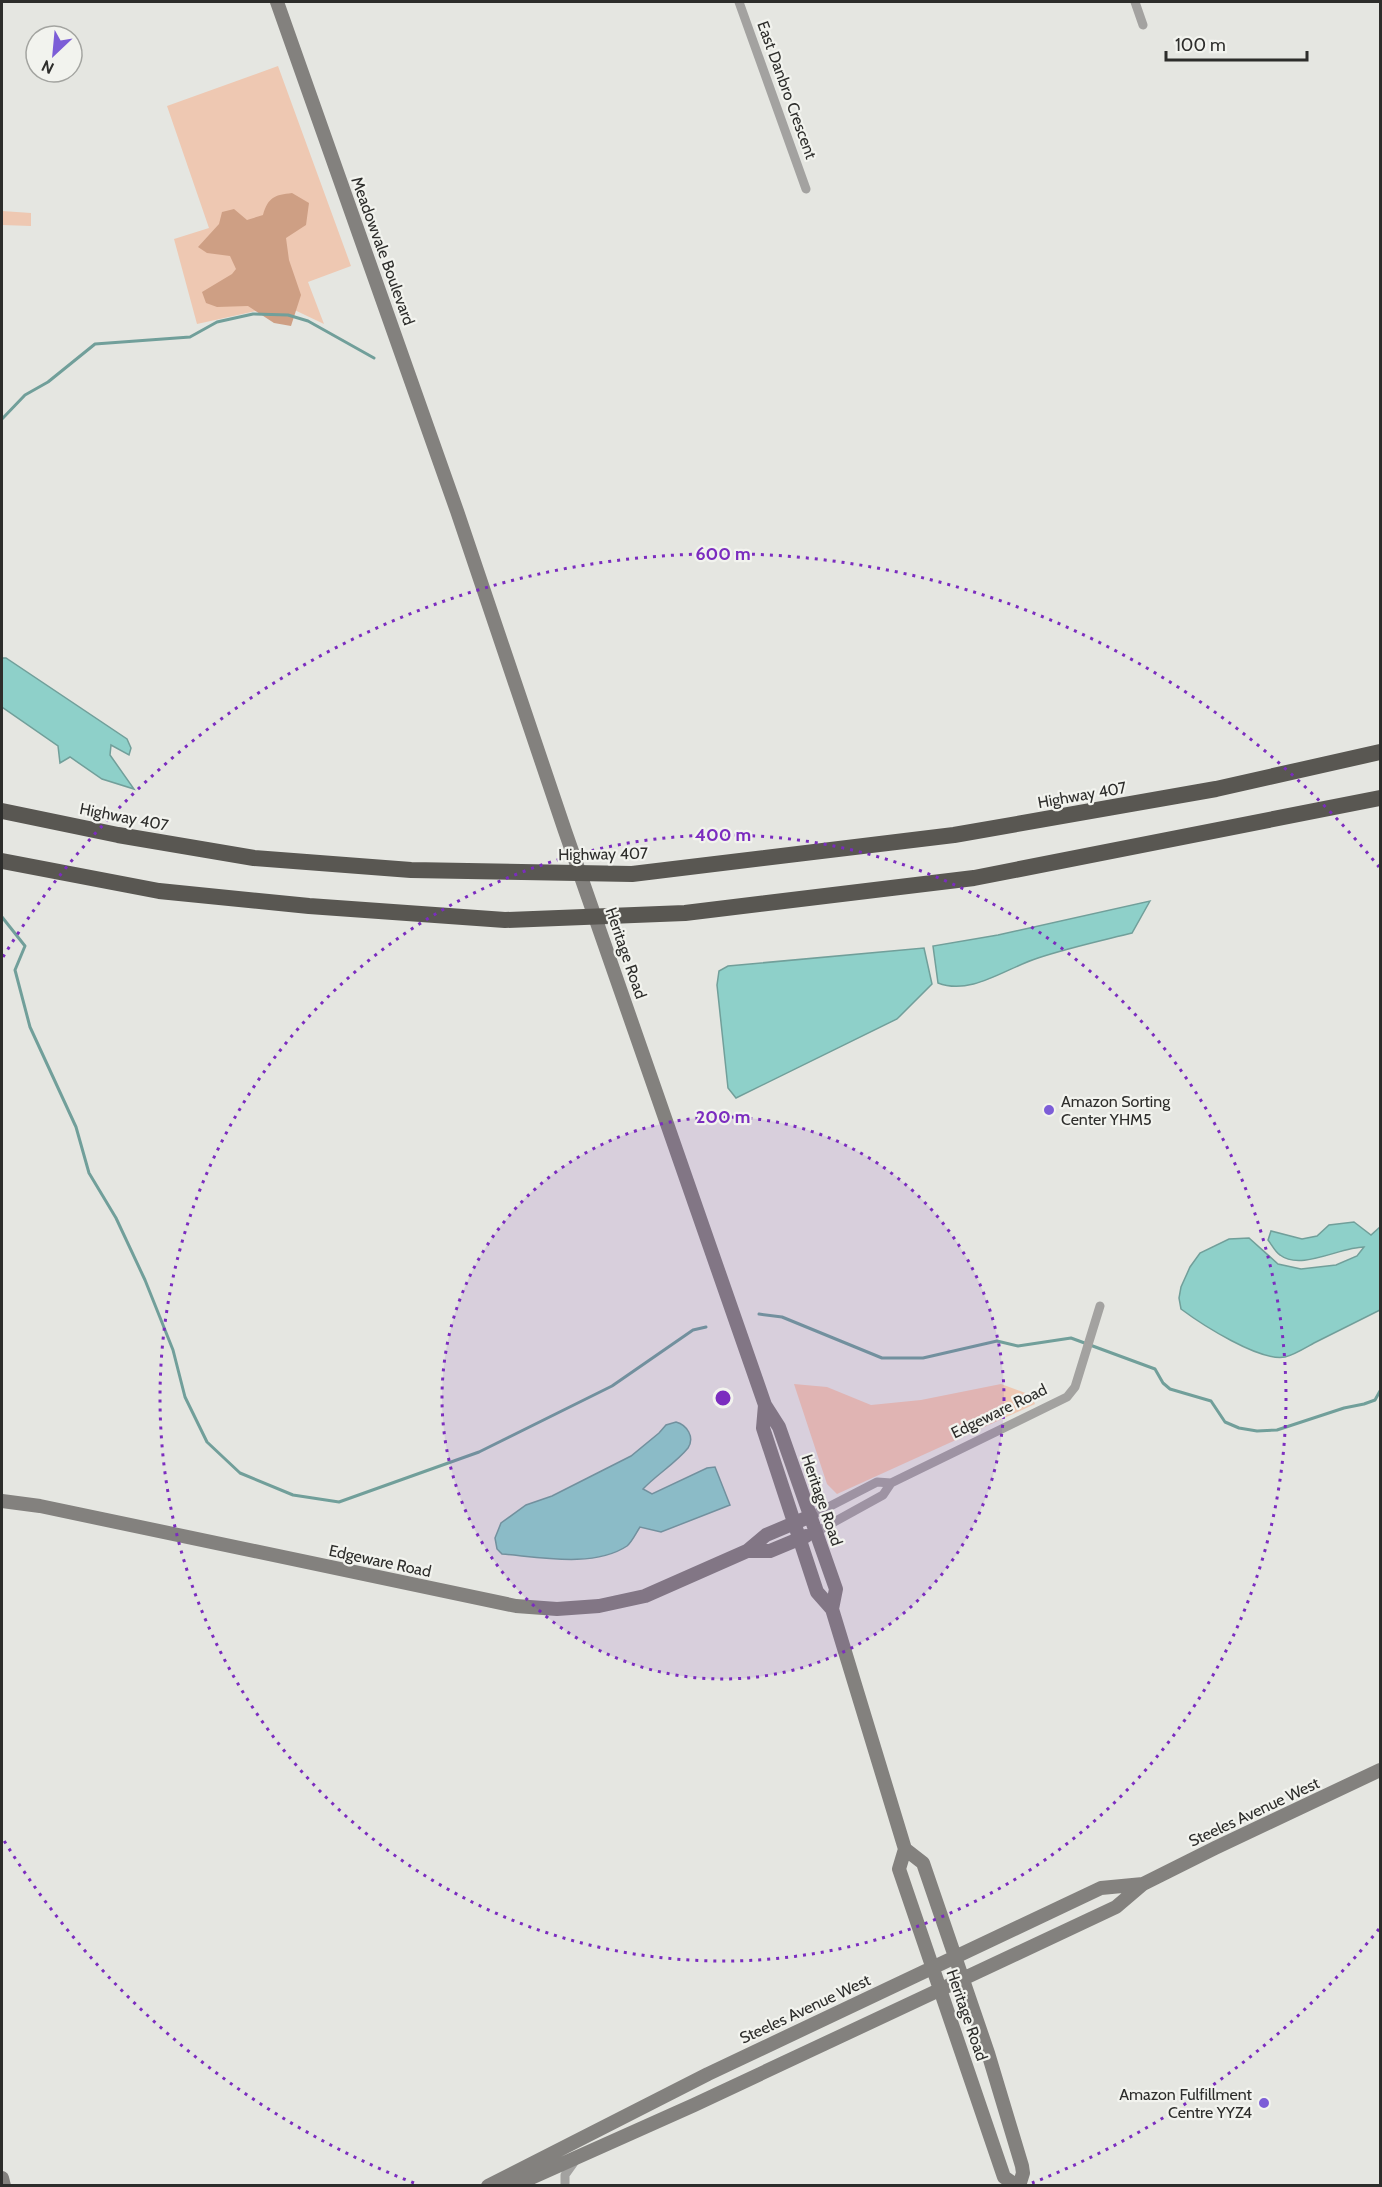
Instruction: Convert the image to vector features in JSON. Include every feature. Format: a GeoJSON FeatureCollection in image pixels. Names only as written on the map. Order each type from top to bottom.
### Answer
{"type":"FeatureCollection","features":[{"type":"Feature","properties":{"kind":"highway","name":"Highway 407"},"geometry":{"type":"LineString","coordinates":[[2,811],[118,835],[254,858],[411,870],[632,874],[954,835],[1216,789],[1380,752]]}},
{"type":"Feature","properties":{"kind":"highway"},"geometry":{"type":"LineString","coordinates":[[4,861],[159,891],[309,906],[505,920],[685,912],[974,878],[1380,798]]}},
{"type":"Feature","properties":{"kind":"main road","name":"Meadowvale Boulevard"},"geometry":{"type":"LineString","coordinates":[[277,2],[458,511]]}},
{"type":"Feature","properties":{"kind":"main road","name":"Heritage Road"},"geometry":{"type":"LineString","coordinates":[[458,511],[765,1405],[779,1427],[836,1589],[832,1609]]}},
{"type":"Feature","properties":{"kind":"main road","name":"Heritage Road"},"geometry":{"type":"LineString","coordinates":[[765,1405],[763,1428],[817,1592],[832,1609],[905,1849],[899,1869],[1004,2177],[1018,2186],[1023,2173],[1001,2093],[923,1863],[905,1849]]}},
{"type":"Feature","properties":{"kind":"main road","name":"Edgeware Road"},"geometry":{"type":"LineString","coordinates":[[2,1501],[40,1506],[516,1606],[557,1609],[599,1606],[645,1596],[747,1551],[766,1535],[811,1516]]}},
{"type":"Feature","properties":{"kind":"main road","name":"Edgeware Road"},"geometry":{"type":"LineString","coordinates":[[747,1551],[770,1551],[816,1532]]}},
{"type":"Feature","properties":{"kind":"main road","name":"Steeles Avenue West"},"geometry":{"type":"LineString","coordinates":[[516,2184],[704,2101],[1116,1907],[1143,1884],[1380,1770]]}},
{"type":"Feature","properties":{"kind":"main road","name":"Steeles Avenue West"},"geometry":{"type":"LineString","coordinates":[[488,2186],[708,2074],[1101,1888],[1143,1884]]}},
{"type":"Feature","properties":{"kind":"main road"},"geometry":{"type":"LineString","coordinates":[[2,2178],[4,2186]]}},
{"type":"Feature","properties":{"kind":"street","name":"East Danbro Crescent"},"geometry":{"type":"LineString","coordinates":[[739,2],[806,189]]}},
{"type":"Feature","properties":{"kind":"street"},"geometry":{"type":"LineString","coordinates":[[1135,2],[1143,25]]}},
{"type":"Feature","properties":{"kind":"street","name":"Edgeware Road"},"geometry":{"type":"LineString","coordinates":[[816,1532],[883,1495],[891,1483],[1067,1396],[1075,1387],[1100,1306]]}},
{"type":"Feature","properties":{"kind":"street","name":"Edgeware Road"},"geometry":{"type":"LineString","coordinates":[[811,1516],[877,1482],[891,1483]]}},
{"type":"Feature","properties":{"kind":"street"},"geometry":{"type":"LineString","coordinates":[[565,2186],[565,2175],[578,2156]]}},
{"type":"Feature","properties":{"kind":"street"},"geometry":{"type":"LineString","coordinates":[[516,2184],[537,2186]]}},
{"type":"Feature","properties":{"kind":"shaded area"},"geometry":{"type":"Polygon","coordinates":[[[278,66],[351,266],[308,282],[324,324],[284,305],[197,324],[174,239],[209,228],[167,106],[278,66]]]}},
{"type":"Feature","properties":{"kind":"shaded area"},"geometry":{"type":"Polygon","coordinates":[[[292,193],[309,203],[306,225],[286,238],[289,260],[301,295],[291,326],[274,323],[248,306],[217,307],[206,303],[202,292],[232,274],[236,269],[230,256],[207,253],[198,247],[219,224],[222,212],[234,209],[247,220],[263,215],[267,204],[273,198],[292,193]]]}},
{"type":"Feature","properties":{"kind":"shaded area"},"geometry":{"type":"Polygon","coordinates":[[[2,211],[31,213],[31,226],[2,225],[2,211]]]}},
{"type":"Feature","properties":{"kind":"shaded area"},"geometry":{"type":"Polygon","coordinates":[[[794,1384],[827,1387],[871,1405],[921,1400],[1001,1384],[1031,1395],[1035,1404],[837,1494],[827,1484],[794,1384]]]}},
{"type":"Feature","properties":{"kind":"water"},"geometry":{"type":"Polygon","coordinates":[[[2,658],[6,658],[127,739],[131,748],[129,755],[111,745],[110,755],[134,789],[102,779],[70,757],[60,763],[58,746],[2,707],[2,658]]]}},
{"type":"Feature","properties":{"kind":"water"},"geometry":{"type":"Polygon","coordinates":[[[1150,901],[1132,933],[1038,958],[976,983],[950,986],[938,983],[933,946],[998,935],[1150,901]]]}},
{"type":"Feature","properties":{"kind":"water"},"geometry":{"type":"Polygon","coordinates":[[[924,948],[932,984],[897,1019],[736,1098],[728,1088],[717,985],[719,971],[728,966],[924,948]]]}},
{"type":"Feature","properties":{"kind":"water"},"geometry":{"type":"Polygon","coordinates":[[[1354,1222],[1371,1235],[1380,1227],[1380,1310],[1296,1353],[1285,1357],[1261,1354],[1202,1324],[1181,1309],[1179,1298],[1181,1287],[1190,1267],[1200,1253],[1229,1239],[1249,1238],[1278,1264],[1301,1269],[1336,1265],[1357,1256],[1364,1247],[1309,1260],[1289,1259],[1278,1254],[1268,1240],[1271,1231],[1302,1239],[1317,1236],[1329,1225],[1354,1222]]]}},
{"type":"Feature","properties":{"kind":"water"},"geometry":{"type":"Polygon","coordinates":[[[676,1422],[689,1432],[690,1444],[678,1459],[643,1489],[652,1494],[707,1468],[715,1467],[730,1505],[661,1532],[640,1527],[627,1546],[599,1557],[549,1559],[502,1554],[497,1549],[495,1538],[501,1523],[526,1505],[552,1496],[631,1456],[666,1425],[676,1422]]]}},
{"type":"Feature","properties":{"kind":"waterway"},"geometry":{"type":"LineString","coordinates":[[2,419],[25,395],[48,382],[95,344],[190,337],[217,322],[253,314],[288,315],[308,321],[374,358]]}},
{"type":"Feature","properties":{"kind":"waterway"},"geometry":{"type":"LineString","coordinates":[[2,917],[25,946],[15,970],[30,1027],[76,1127],[89,1173],[116,1218],[145,1280],[173,1350],[185,1397],[207,1442],[240,1473],[293,1495],[339,1502],[479,1452],[612,1386],[693,1330],[706,1327]]}},
{"type":"Feature","properties":{"kind":"waterway"},"geometry":{"type":"LineString","coordinates":[[759,1314],[782,1317],[882,1358],[923,1358],[997,1341],[1018,1346],[1071,1338],[1155,1369],[1163,1383],[1170,1389],[1211,1401],[1225,1422],[1239,1428],[1257,1431],[1277,1430],[1344,1408],[1364,1404],[1375,1400],[1380,1391]]}},
{"type":"Feature","properties":{"kind":"place","name":"Amazon Sorting Center YHM5"},"geometry":{"type":"Point","coordinates":[1049,1110]}},
{"type":"Feature","properties":{"kind":"place","name":"Amazon Fulfillment Centre YYZ4"},"geometry":{"type":"Point","coordinates":[1264,2103]}}]}
